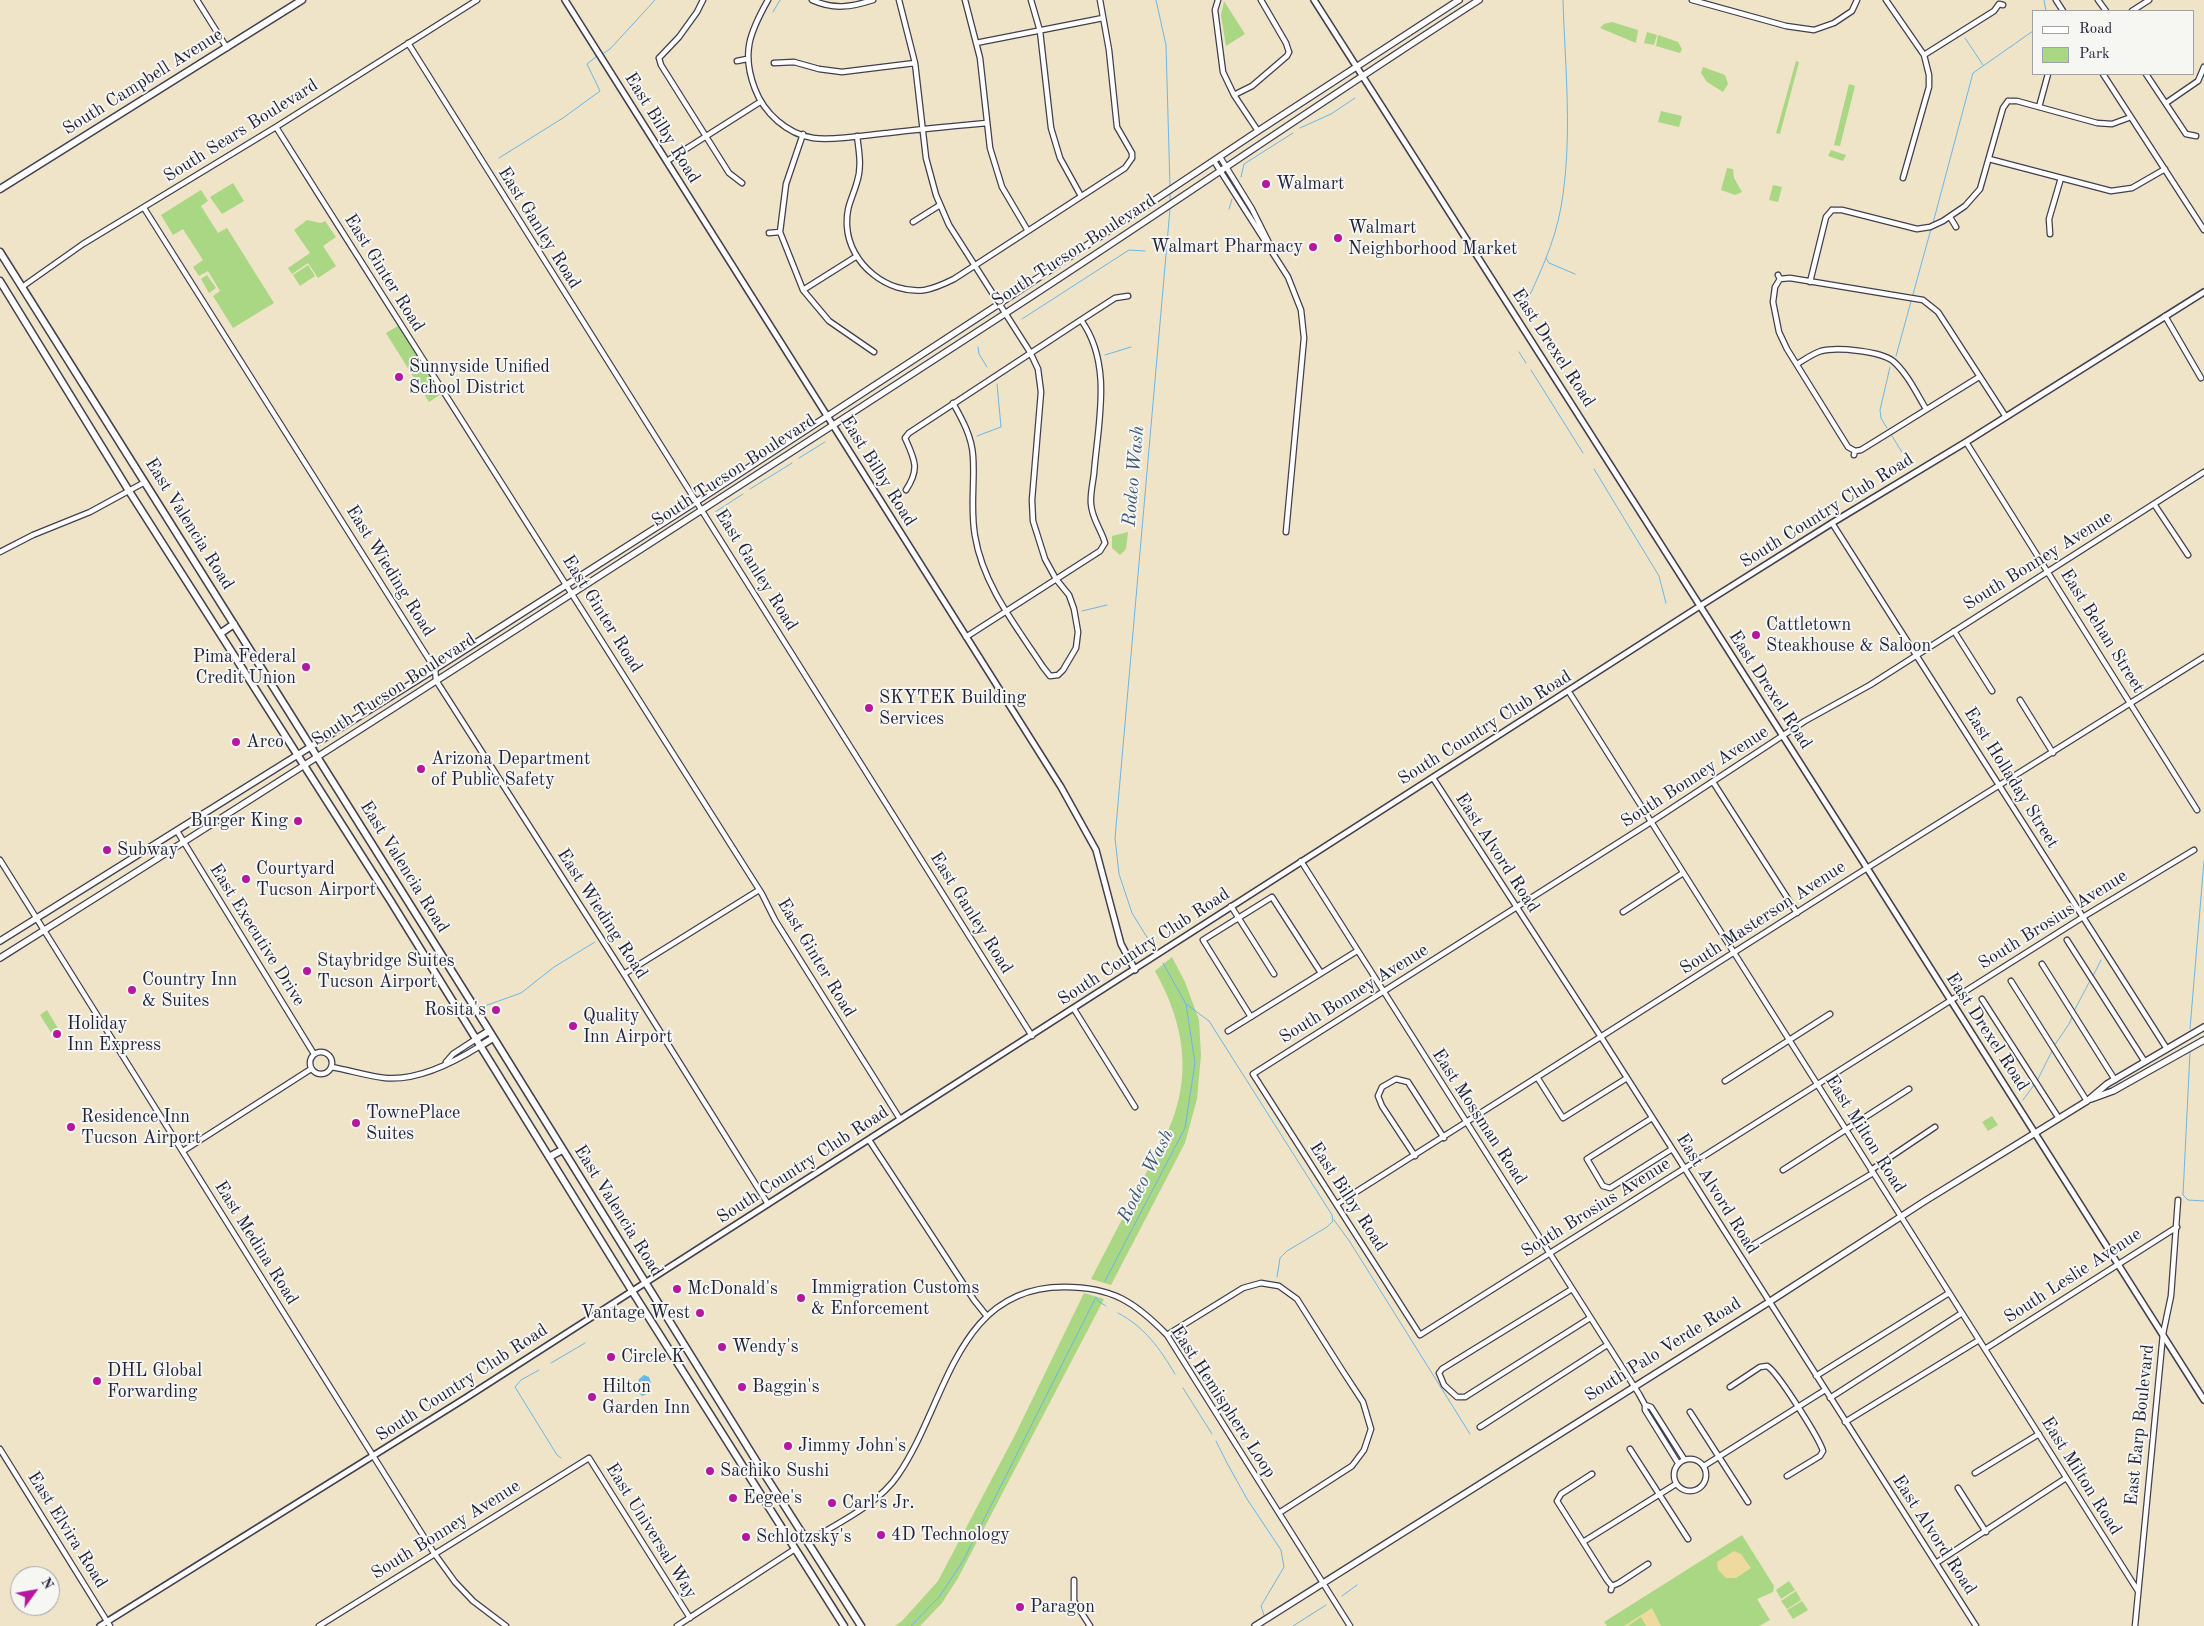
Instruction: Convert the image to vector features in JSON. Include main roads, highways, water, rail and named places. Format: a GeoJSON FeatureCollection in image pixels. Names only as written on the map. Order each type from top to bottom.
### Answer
{"type":"FeatureCollection","features":[{"type":"Feature","properties":{"kind":"main road","name":"South Campbell Avenue"},"geometry":{"type":"LineString","coordinates":[[0,189],[302,0]]}},
{"type":"Feature","properties":{"kind":"main road","name":"South Tucson Boulevard"},"geometry":{"type":"LineString","coordinates":[[0,941],[435,670],[696,502],[999,304],[1258,130],[1459,0]]}},
{"type":"Feature","properties":{"kind":"main road","name":"South Tucson Boulevard"},"geometry":{"type":"LineString","coordinates":[[0,958],[573,594],[832,424],[1005,314],[1362,75],[1478,0]]}},
{"type":"Feature","properties":{"kind":"main road","name":"East Valencia Road"},"geometry":{"type":"LineString","coordinates":[[0,252],[861,1626]]}},
{"type":"Feature","properties":{"kind":"main road","name":"East Valencia Road"},"geometry":{"type":"LineString","coordinates":[[0,281],[129,491],[390,900],[632,1291],[844,1626]]}},
{"type":"Feature","properties":{"kind":"main road"},"geometry":{"type":"LineString","coordinates":[[221,633],[234,624]]}},
{"type":"Feature","properties":{"kind":"main road"},"geometry":{"type":"LineString","coordinates":[[390,900],[402,892]]}},
{"type":"Feature","properties":{"kind":"main road","name":"South Palo Verde Road"},"geometry":{"type":"LineString","coordinates":[[1256,1625],[1769,1302],[1900,1216],[2087,1100],[2114,1080],[2204,1027]]}},
{"type":"Feature","properties":{"kind":"main road"},"geometry":{"type":"LineString","coordinates":[[476,1039],[489,1031]]}},
{"type":"Feature","properties":{"kind":"main road"},"geometry":{"type":"LineString","coordinates":[[480,1046],[494,1038]]}},
{"type":"Feature","properties":{"kind":"main road","name":"South Palo Verde Road"},"geometry":{"type":"LineString","coordinates":[[2087,1100],[2113,1091],[2204,1040]]}},
{"type":"Feature","properties":{"kind":"main road"},"geometry":{"type":"LineString","coordinates":[[549,1158],[562,1150]]}},
{"type":"Feature","properties":{"kind":"main road"},"geometry":{"type":"LineString","coordinates":[[795,1550],[807,1542]]}},
{"type":"Feature","properties":{"kind":"water"},"geometry":{"type":"Polygon","coordinates":[[[644,1375],[649,1377],[651,1383],[649,1393],[642,1396],[637,1390],[639,1379],[644,1375]]]}},
{"type":"Feature","properties":{"kind":"waterway"},"geometry":{"type":"LineString","coordinates":[[601,55],[610,49],[655,0]]}},
{"type":"Feature","properties":{"kind":"waterway"},"geometry":{"type":"LineString","coordinates":[[773,12],[780,0]]}},
{"type":"Feature","properties":{"kind":"waterway","name":"Rodeo Wash"},"geometry":{"type":"LineString","coordinates":[[1156,0],[1166,45],[1170,187]]}},
{"type":"Feature","properties":{"kind":"waterway"},"geometry":{"type":"LineString","coordinates":[[1524,307],[1551,246],[1561,207],[1565,181],[1567,104],[1563,0]]}},
{"type":"Feature","properties":{"kind":"waterway"},"geometry":{"type":"LineString","coordinates":[[2044,0],[2046,10]]}},
{"type":"Feature","properties":{"kind":"waterway"},"geometry":{"type":"LineString","coordinates":[[1933,223],[1973,73],[2032,32]]}},
{"type":"Feature","properties":{"kind":"waterway"},"geometry":{"type":"LineString","coordinates":[[1965,38],[1983,65]]}},
{"type":"Feature","properties":{"kind":"waterway"},"geometry":{"type":"LineString","coordinates":[[499,158],[563,118],[600,91],[587,64],[597,56]]}},
{"type":"Feature","properties":{"kind":"waterway"},"geometry":{"type":"LineString","coordinates":[[1300,128],[1331,114],[1355,98]]}},
{"type":"Feature","properties":{"kind":"waterway"},"geometry":{"type":"LineString","coordinates":[[1241,177],[1244,164],[1293,133]]}},
{"type":"Feature","properties":{"kind":"waterway","name":"Rodeo Wash"},"geometry":{"type":"LineString","coordinates":[[1170,194],[1170,202]]}},
{"type":"Feature","properties":{"kind":"waterway"},"geometry":{"type":"LineString","coordinates":[[1229,209],[1232,199]]}},
{"type":"Feature","properties":{"kind":"waterway","name":"Rodeo Wash"},"geometry":{"type":"LineString","coordinates":[[1153,947],[1132,913],[1119,874],[1115,838],[1170,209]]}},
{"type":"Feature","properties":{"kind":"waterway"},"geometry":{"type":"LineString","coordinates":[[1896,356],[1931,229]]}},
{"type":"Feature","properties":{"kind":"waterway"},"geometry":{"type":"LineString","coordinates":[[1022,319],[1129,250],[1145,251]]}},
{"type":"Feature","properties":{"kind":"waterway"},"geometry":{"type":"LineString","coordinates":[[1546,258],[1549,263],[1575,274]]}},
{"type":"Feature","properties":{"kind":"waterway"},"geometry":{"type":"LineString","coordinates":[[978,347],[979,354],[987,367]]}},
{"type":"Feature","properties":{"kind":"waterway"},"geometry":{"type":"LineString","coordinates":[[1105,355],[1131,347]]}},
{"type":"Feature","properties":{"kind":"waterway"},"geometry":{"type":"LineString","coordinates":[[1519,352],[1526,363]]}},
{"type":"Feature","properties":{"kind":"waterway"},"geometry":{"type":"LineString","coordinates":[[1887,428],[1881,418],[1880,410],[1890,367]]}},
{"type":"Feature","properties":{"kind":"waterway"},"geometry":{"type":"LineString","coordinates":[[1531,370],[1583,453]]}},
{"type":"Feature","properties":{"kind":"waterway"},"geometry":{"type":"LineString","coordinates":[[977,436],[1001,427],[997,384]]}},
{"type":"Feature","properties":{"kind":"waterway"},"geometry":{"type":"LineString","coordinates":[[1892,436],[1905,457]]}},
{"type":"Feature","properties":{"kind":"waterway"},"geometry":{"type":"LineString","coordinates":[[799,458],[825,442]]}},
{"type":"Feature","properties":{"kind":"waterway"},"geometry":{"type":"LineString","coordinates":[[750,489],[792,463]]}},
{"type":"Feature","properties":{"kind":"waterway"},"geometry":{"type":"LineString","coordinates":[[1594,469],[1659,576],[1666,603]]}},
{"type":"Feature","properties":{"kind":"waterway"},"geometry":{"type":"LineString","coordinates":[[715,512],[743,494]]}},
{"type":"Feature","properties":{"kind":"waterway"},"geometry":{"type":"LineString","coordinates":[[1082,611],[1107,605]]}},
{"type":"Feature","properties":{"kind":"waterway"},"geometry":{"type":"LineString","coordinates":[[2190,1029],[2204,861]]}},
{"type":"Feature","properties":{"kind":"waterway"},"geometry":{"type":"LineString","coordinates":[[482,1007],[521,993],[554,967],[595,942]]}},
{"type":"Feature","properties":{"kind":"waterway"},"geometry":{"type":"LineString","coordinates":[[2093,976],[2101,960]]}},
{"type":"Feature","properties":{"kind":"waterway","name":"Rodeo Wash"},"geometry":{"type":"LineString","coordinates":[[1105,1281],[1185,1128],[1195,1063],[1186,1004],[1163,963]]}},
{"type":"Feature","properties":{"kind":"waterway"},"geometry":{"type":"LineString","coordinates":[[2074,1011],[2091,979]]}},
{"type":"Feature","properties":{"kind":"waterway"},"geometry":{"type":"LineString","coordinates":[[1186,1004],[1209,1021],[1332,1215],[1333,1221],[1327,1227],[1287,1251],[1280,1258],[1277,1277]]}},
{"type":"Feature","properties":{"kind":"waterway"},"geometry":{"type":"LineString","coordinates":[[2054,1046],[2073,1015]]}},
{"type":"Feature","properties":{"kind":"waterway"},"geometry":{"type":"LineString","coordinates":[[2037,1081],[2053,1049]]}},
{"type":"Feature","properties":{"kind":"waterway"},"geometry":{"type":"LineString","coordinates":[[2190,1052],[2183,1195],[2188,1200],[2204,1201]]}},
{"type":"Feature","properties":{"kind":"waterway"},"geometry":{"type":"LineString","coordinates":[[2023,1100],[2034,1085]]}},
{"type":"Feature","properties":{"kind":"waterway"},"geometry":{"type":"LineString","coordinates":[[1334,1220],[1350,1242],[1470,1434]]}},
{"type":"Feature","properties":{"kind":"waterway"},"geometry":{"type":"LineString","coordinates":[[911,1626],[939,1597],[963,1561],[1096,1297],[1098,1301],[1106,1306]]}},
{"type":"Feature","properties":{"kind":"waterway","name":"Rodeo Wash"},"geometry":{"type":"LineString","coordinates":[[1118,1313],[1136,1325],[1151,1339],[1175,1374]]}},
{"type":"Feature","properties":{"kind":"waterway"},"geometry":{"type":"LineString","coordinates":[[551,1363],[585,1343]]}},
{"type":"Feature","properties":{"kind":"waterway"},"geometry":{"type":"LineString","coordinates":[[539,1370],[521,1380],[515,1387],[557,1455],[561,1458]]}},
{"type":"Feature","properties":{"kind":"waterway","name":"Rodeo Wash"},"geometry":{"type":"LineString","coordinates":[[1183,1388],[1212,1434]]}},
{"type":"Feature","properties":{"kind":"waterway","name":"Rodeo Wash"},"geometry":{"type":"LineString","coordinates":[[1216,1441],[1247,1499],[1281,1550],[1284,1567],[1261,1606],[1265,1618]]}},
{"type":"Feature","properties":{"kind":"waterway"},"geometry":{"type":"LineString","coordinates":[[1342,1596],[1357,1585]]}},
{"type":"Feature","properties":{"kind":"waterway"},"geometry":{"type":"LineString","coordinates":[[1293,1626],[1326,1605]]}},
{"type":"Feature","properties":{"kind":"place","name":"Walmart"},"geometry":{"type":"Point","coordinates":[1266,184]}},
{"type":"Feature","properties":{"kind":"place","name":"Walmart Neighborhood Market"},"geometry":{"type":"Point","coordinates":[1338,238]}},
{"type":"Feature","properties":{"kind":"place","name":"Walmart Pharmacy"},"geometry":{"type":"Point","coordinates":[1313,247]}},
{"type":"Feature","properties":{"kind":"place","name":"Sunnyside Unified School District"},"geometry":{"type":"Point","coordinates":[399,377]}},
{"type":"Feature","properties":{"kind":"place","name":"Cattletown Steakhouse & Saloon"},"geometry":{"type":"Point","coordinates":[1756,635]}},
{"type":"Feature","properties":{"kind":"place","name":"Pima Federal Credit Union"},"geometry":{"type":"Point","coordinates":[306,667]}},
{"type":"Feature","properties":{"kind":"place","name":"SKYTEK Building Services"},"geometry":{"type":"Point","coordinates":[869,708]}},
{"type":"Feature","properties":{"kind":"place","name":"Arco"},"geometry":{"type":"Point","coordinates":[236,742]}},
{"type":"Feature","properties":{"kind":"place","name":"Arizona Department of Public Safety"},"geometry":{"type":"Point","coordinates":[421,769]}},
{"type":"Feature","properties":{"kind":"place","name":"Burger King"},"geometry":{"type":"Point","coordinates":[298,821]}},
{"type":"Feature","properties":{"kind":"place","name":"Subway"},"geometry":{"type":"Point","coordinates":[107,850]}},
{"type":"Feature","properties":{"kind":"place","name":"Courtyard Tucson Airport"},"geometry":{"type":"Point","coordinates":[246,879]}},
{"type":"Feature","properties":{"kind":"place","name":"Staybridge Suites Tucson Airport"},"geometry":{"type":"Point","coordinates":[307,971]}},
{"type":"Feature","properties":{"kind":"place","name":"Country Inn & Suites"},"geometry":{"type":"Point","coordinates":[132,990]}},
{"type":"Feature","properties":{"kind":"place","name":"Rosita's"},"geometry":{"type":"Point","coordinates":[496,1010]}},
{"type":"Feature","properties":{"kind":"place","name":"Quality Inn Airport"},"geometry":{"type":"Point","coordinates":[573,1026]}},
{"type":"Feature","properties":{"kind":"place","name":"Holiday Inn Express"},"geometry":{"type":"Point","coordinates":[57,1034]}},
{"type":"Feature","properties":{"kind":"place","name":"TownePlace Suites"},"geometry":{"type":"Point","coordinates":[356,1123]}},
{"type":"Feature","properties":{"kind":"place","name":"Residence Inn Tucson Airport"},"geometry":{"type":"Point","coordinates":[71,1127]}},
{"type":"Feature","properties":{"kind":"place","name":"McDonald's"},"geometry":{"type":"Point","coordinates":[677,1289]}},
{"type":"Feature","properties":{"kind":"place","name":"Immigration Customs & Enforcement"},"geometry":{"type":"Point","coordinates":[801,1298]}},
{"type":"Feature","properties":{"kind":"place","name":"Vantage West"},"geometry":{"type":"Point","coordinates":[700,1313]}},
{"type":"Feature","properties":{"kind":"place","name":"Wendy's"},"geometry":{"type":"Point","coordinates":[722,1347]}},
{"type":"Feature","properties":{"kind":"place","name":"Circle K"},"geometry":{"type":"Point","coordinates":[611,1357]}},
{"type":"Feature","properties":{"kind":"place","name":"DHL Global Forwarding"},"geometry":{"type":"Point","coordinates":[97,1381]}},
{"type":"Feature","properties":{"kind":"place","name":"Baggin's"},"geometry":{"type":"Point","coordinates":[742,1387]}},
{"type":"Feature","properties":{"kind":"place","name":"Hilton Garden Inn"},"geometry":{"type":"Point","coordinates":[592,1397]}},
{"type":"Feature","properties":{"kind":"place","name":"Jimmy John's"},"geometry":{"type":"Point","coordinates":[788,1446]}},
{"type":"Feature","properties":{"kind":"place","name":"Sachiko Sushi"},"geometry":{"type":"Point","coordinates":[710,1471]}},
{"type":"Feature","properties":{"kind":"place","name":"Eegee's"},"geometry":{"type":"Point","coordinates":[733,1498]}},
{"type":"Feature","properties":{"kind":"place","name":"Carl's Jr."},"geometry":{"type":"Point","coordinates":[832,1503]}},
{"type":"Feature","properties":{"kind":"place","name":"4D Technology"},"geometry":{"type":"Point","coordinates":[881,1535]}},
{"type":"Feature","properties":{"kind":"place","name":"Schlotzsky's"},"geometry":{"type":"Point","coordinates":[746,1537]}},
{"type":"Feature","properties":{"kind":"place","name":"Paragon"},"geometry":{"type":"Point","coordinates":[1020,1607]}}]}
